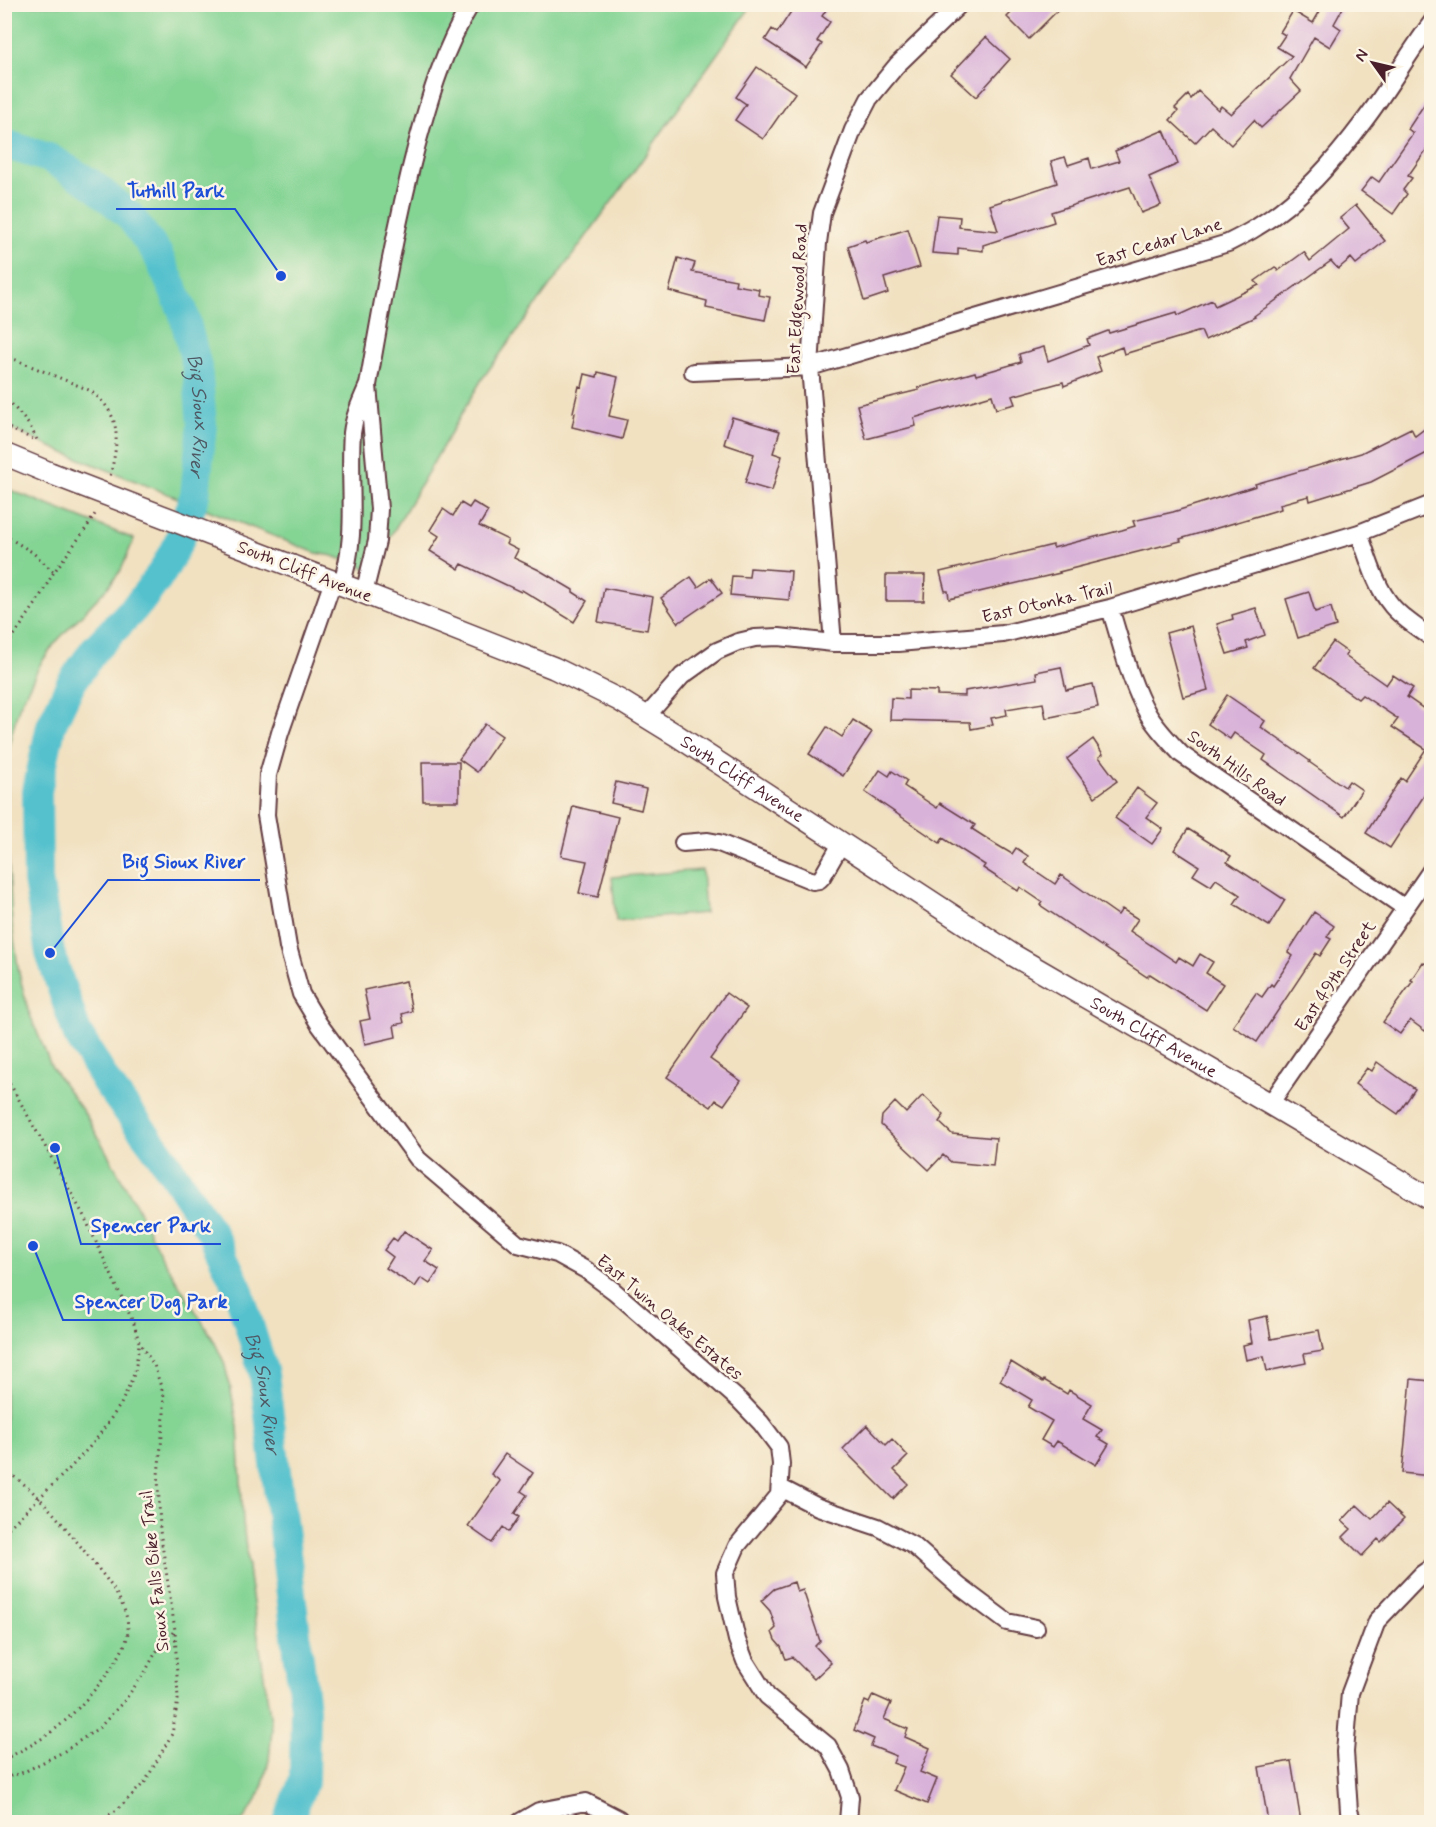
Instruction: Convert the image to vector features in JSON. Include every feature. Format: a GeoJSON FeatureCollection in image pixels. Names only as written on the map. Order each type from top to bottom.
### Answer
{"type":"FeatureCollection","features":[{"type":"Feature","properties":{"kind":"main road","name":"South Cliff Avenue"},"geometry":{"type":"LineString","coordinates":[[4,454],[554,668],[619,700],[1014,955],[1431,1200]]}},
{"type":"Feature","properties":{"kind":"street"},"geometry":{"type":"LineString","coordinates":[[364,593],[377,541],[379,509],[368,385],[403,198],[431,93],[452,40],[471,4]]}},
{"type":"Feature","properties":{"kind":"street","name":"East Edgewood Road"},"geometry":{"type":"LineString","coordinates":[[832,643],[810,367],[822,213],[853,130],[869,99],[897,65],[960,4]]}},
{"type":"Feature","properties":{"kind":"street","name":"East Cedar Lane"},"geometry":{"type":"LineString","coordinates":[[693,372],[810,367],[1228,243],[1258,227],[1291,202],[1326,169],[1365,120],[1431,22]]}},
{"type":"Feature","properties":{"kind":"street","name":"East Twin Oaks Estates"},"geometry":{"type":"LineString","coordinates":[[368,385],[352,432],[351,541],[348,561],[337,583],[280,733],[268,775],[266,815],[288,947],[301,994],[319,1024],[418,1159],[518,1244],[557,1254],[586,1270],[614,1291],[740,1401],[779,1447],[781,1488]]}},
{"type":"Feature","properties":{"kind":"street","name":"East Otonka Trail"},"geometry":{"type":"LineString","coordinates":[[647,716],[682,676],[717,651],[738,642],[754,638],[779,637],[832,643],[898,643],[1003,634],[1110,608],[1359,533],[1431,504]]}},
{"type":"Feature","properties":{"kind":"street"},"geometry":{"type":"LineString","coordinates":[[1359,533],[1379,587],[1390,604],[1404,618],[1431,638]]}},
{"type":"Feature","properties":{"kind":"street","name":"South Hills Road"},"geometry":{"type":"LineString","coordinates":[[1110,608],[1143,704],[1161,733],[1180,754],[1405,908]]}},
{"type":"Feature","properties":{"kind":"street"},"geometry":{"type":"LineString","coordinates":[[683,843],[708,841],[719,843],[813,881],[822,877],[841,844]]}},
{"type":"Feature","properties":{"kind":"street","name":"East 49th Street"},"geometry":{"type":"LineString","coordinates":[[1270,1104],[1431,869]]}},
{"type":"Feature","properties":{"kind":"street"},"geometry":{"type":"LineString","coordinates":[[848,1822],[850,1797],[841,1770],[828,1746],[767,1696],[745,1661],[737,1640],[727,1597],[725,1573],[737,1546],[776,1500],[781,1488],[818,1507],[878,1527],[914,1546],[959,1586],[1007,1622],[1036,1628]]}},
{"type":"Feature","properties":{"kind":"street"},"geometry":{"type":"LineString","coordinates":[[1353,1822],[1349,1811],[1345,1752],[1350,1693],[1377,1622],[1431,1567]]}},
{"type":"Feature","properties":{"kind":"street"},"geometry":{"type":"LineString","coordinates":[[520,1822],[539,1811],[586,1802],[621,1822]]}},
{"type":"Feature","properties":{"kind":"path"},"geometry":{"type":"LineString","coordinates":[[4,355],[89,390],[101,398],[116,422],[117,449],[110,481]]}},
{"type":"Feature","properties":{"kind":"path"},"geometry":{"type":"LineString","coordinates":[[4,395],[30,426],[37,440],[4,426]]}},
{"type":"Feature","properties":{"kind":"path"},"geometry":{"type":"LineString","coordinates":[[4,650],[35,605],[54,572],[97,511]]}},
{"type":"Feature","properties":{"kind":"path"},"geometry":{"type":"LineString","coordinates":[[4,535],[32,552],[54,572]]}},
{"type":"Feature","properties":{"kind":"path","name":"Sioux Falls Bike Trail"},"geometry":{"type":"LineString","coordinates":[[4,1073],[84,1216],[134,1324],[139,1342],[154,1365],[164,1396],[158,1475],[160,1531],[175,1630],[178,1700],[172,1734],[145,1782],[118,1809],[98,1822]]}},
{"type":"Feature","properties":{"kind":"path"},"geometry":{"type":"LineString","coordinates":[[4,1532],[94,1441],[121,1404],[135,1372],[139,1342]]}},
{"type":"Feature","properties":{"kind":"path"},"geometry":{"type":"LineString","coordinates":[[4,1470],[16,1477],[40,1498],[73,1538],[119,1599],[126,1615],[128,1630],[126,1644],[88,1698],[60,1726],[27,1748],[4,1759]]}},
{"type":"Feature","properties":{"kind":"path"},"geometry":{"type":"LineString","coordinates":[[4,1778],[24,1773],[63,1752],[100,1726],[124,1700],[145,1672],[156,1652],[175,1630]]}},
{"type":"Feature","properties":{"kind":"green space"},"geometry":{"type":"Polygon","coordinates":[[[5,5],[752,5],[482,379],[371,570],[333,556],[316,553],[60,451],[5,426],[5,5]]]}},
{"type":"Feature","properties":{"kind":"green space"},"geometry":{"type":"Polygon","coordinates":[[[5,488],[134,539],[121,570],[55,643],[41,663],[19,707],[11,736],[6,771],[12,925],[19,973],[28,1010],[52,1068],[87,1117],[136,1205],[161,1256],[213,1339],[224,1362],[238,1426],[243,1522],[249,1576],[272,1729],[269,1760],[263,1784],[256,1802],[241,1822],[5,1822],[5,488]]]}},
{"type":"Feature","properties":{"kind":"green space"},"geometry":{"type":"Polygon","coordinates":[[[702,870],[705,913],[616,921],[612,877],[702,870]]]}},
{"type":"Feature","properties":{"kind":"building"},"geometry":{"type":"Polygon","coordinates":[[[796,4],[830,4],[822,16],[830,22],[817,41],[822,44],[806,67],[765,40],[772,29],[777,33],[796,4]]]}},
{"type":"Feature","properties":{"kind":"building"},"geometry":{"type":"Polygon","coordinates":[[[1020,4],[1064,4],[1029,39],[1007,17],[1020,4]]]}},
{"type":"Feature","properties":{"kind":"building"},"geometry":{"type":"Polygon","coordinates":[[[1324,4],[1345,4],[1334,24],[1341,29],[1330,47],[1314,37],[1290,79],[1301,91],[1261,128],[1254,120],[1231,145],[1211,126],[1195,143],[1170,120],[1178,111],[1175,108],[1188,95],[1191,99],[1198,91],[1218,110],[1221,106],[1231,114],[1292,56],[1277,47],[1285,35],[1280,32],[1293,11],[1313,23],[1324,4]]]}},
{"type":"Feature","properties":{"kind":"building"},"geometry":{"type":"Polygon","coordinates":[[[986,37],[1010,59],[976,97],[951,74],[986,37]]]}},
{"type":"Feature","properties":{"kind":"building"},"geometry":{"type":"Polygon","coordinates":[[[757,67],[795,93],[763,139],[735,120],[746,104],[736,97],[757,67]]]}},
{"type":"Feature","properties":{"kind":"building"},"geometry":{"type":"Polygon","coordinates":[[[1431,94],[1431,143],[1408,176],[1412,178],[1403,190],[1407,194],[1393,214],[1361,191],[1372,177],[1379,182],[1413,133],[1408,129],[1431,94]]]}},
{"type":"Feature","properties":{"kind":"building"},"geometry":{"type":"Polygon","coordinates":[[[1164,130],[1178,164],[1149,177],[1161,205],[1141,213],[1130,187],[1051,212],[1054,222],[983,245],[983,251],[958,248],[958,255],[932,253],[937,215],[960,217],[959,227],[998,231],[990,205],[1057,183],[1051,161],[1065,157],[1068,165],[1089,158],[1092,169],[1119,161],[1115,151],[1164,130]]]}},
{"type":"Feature","properties":{"kind":"building"},"geometry":{"type":"Polygon","coordinates":[[[1356,205],[1385,241],[1356,264],[1351,258],[1338,269],[1331,261],[1255,317],[1205,340],[1201,331],[1124,354],[1122,347],[1096,357],[1101,371],[1064,386],[1063,382],[1012,396],[1015,404],[996,409],[992,395],[914,418],[916,426],[866,439],[857,405],[919,390],[918,388],[975,372],[976,375],[1021,362],[1019,354],[1044,347],[1048,361],[1089,345],[1087,339],[1108,331],[1109,333],[1176,313],[1177,316],[1212,300],[1215,306],[1259,285],[1255,281],[1275,267],[1278,271],[1304,252],[1310,261],[1349,229],[1340,218],[1356,205]]]}},
{"type":"Feature","properties":{"kind":"building"},"geometry":{"type":"Polygon","coordinates":[[[908,229],[920,267],[884,278],[888,293],[864,301],[848,246],[908,229]]]}},
{"type":"Feature","properties":{"kind":"building"},"geometry":{"type":"Polygon","coordinates":[[[678,258],[695,263],[692,272],[736,280],[735,285],[759,289],[758,295],[770,297],[765,320],[706,308],[707,301],[669,291],[678,258]]]}},
{"type":"Feature","properties":{"kind":"building"},"geometry":{"type":"Polygon","coordinates":[[[598,372],[618,377],[609,416],[627,420],[622,439],[572,427],[579,386],[582,387],[585,374],[597,377],[598,372]]]}},
{"type":"Feature","properties":{"kind":"building"},"geometry":{"type":"Polygon","coordinates":[[[732,417],[780,431],[773,453],[782,456],[772,491],[745,483],[754,454],[724,444],[732,417]]]}},
{"type":"Feature","properties":{"kind":"building"},"geometry":{"type":"Polygon","coordinates":[[[1431,424],[1431,451],[1371,482],[1310,501],[1309,496],[1280,504],[1281,509],[1180,539],[1181,541],[1060,573],[949,599],[948,591],[945,591],[940,572],[1053,545],[1053,548],[1122,530],[1135,526],[1133,521],[1173,512],[1256,486],[1255,484],[1361,453],[1411,428],[1415,436],[1431,424]]]}},
{"type":"Feature","properties":{"kind":"building"},"geometry":{"type":"Polygon","coordinates":[[[473,502],[488,511],[479,526],[508,540],[506,544],[518,550],[514,558],[573,590],[587,601],[574,622],[522,590],[521,592],[462,564],[459,569],[430,551],[439,536],[430,530],[443,509],[453,516],[461,503],[469,508],[473,502]]]}},
{"type":"Feature","properties":{"kind":"building"},"geometry":{"type":"Polygon","coordinates":[[[750,568],[791,571],[789,600],[730,595],[732,576],[749,577],[750,568]]]}},
{"type":"Feature","properties":{"kind":"building"},"geometry":{"type":"Polygon","coordinates":[[[886,575],[925,575],[924,601],[886,601],[886,575]]]}},
{"type":"Feature","properties":{"kind":"building"},"geometry":{"type":"Polygon","coordinates":[[[691,577],[698,587],[711,578],[722,593],[678,623],[661,598],[691,577]]]}},
{"type":"Feature","properties":{"kind":"building"},"geometry":{"type":"Polygon","coordinates":[[[604,588],[653,597],[647,630],[598,622],[604,588]]]}},
{"type":"Feature","properties":{"kind":"building"},"geometry":{"type":"Polygon","coordinates":[[[1309,592],[1315,612],[1331,607],[1336,626],[1298,638],[1286,599],[1309,592]]]}},
{"type":"Feature","properties":{"kind":"building"},"geometry":{"type":"Polygon","coordinates":[[[1256,608],[1265,635],[1246,642],[1248,648],[1227,654],[1217,624],[1233,619],[1232,615],[1256,608]]]}},
{"type":"Feature","properties":{"kind":"building"},"geometry":{"type":"Polygon","coordinates":[[[1191,626],[1208,690],[1183,697],[1166,633],[1191,626]]]}},
{"type":"Feature","properties":{"kind":"building"},"geometry":{"type":"Polygon","coordinates":[[[1333,642],[1347,652],[1345,656],[1386,685],[1393,675],[1413,688],[1407,697],[1431,714],[1431,785],[1390,848],[1366,833],[1401,778],[1405,781],[1426,749],[1392,727],[1398,719],[1362,695],[1358,699],[1314,668],[1333,642]]]}},
{"type":"Feature","properties":{"kind":"building"},"geometry":{"type":"Polygon","coordinates":[[[1061,667],[1066,690],[1093,684],[1098,707],[1046,718],[1043,703],[1006,709],[1007,715],[991,718],[993,725],[971,729],[970,722],[890,720],[891,698],[908,699],[908,690],[937,691],[937,695],[965,696],[965,691],[1037,679],[1036,672],[1061,667]]]}},
{"type":"Feature","properties":{"kind":"building"},"geometry":{"type":"Polygon","coordinates":[[[1227,695],[1265,721],[1261,727],[1309,762],[1345,787],[1349,781],[1362,790],[1344,817],[1263,760],[1266,755],[1234,733],[1230,739],[1208,724],[1227,695]]]}},
{"type":"Feature","properties":{"kind":"building"},"geometry":{"type":"Polygon","coordinates":[[[853,720],[872,732],[843,776],[809,754],[827,727],[842,737],[853,720]]]}},
{"type":"Feature","properties":{"kind":"building"},"geometry":{"type":"Polygon","coordinates":[[[485,724],[502,736],[477,772],[459,759],[485,724]]]}},
{"type":"Feature","properties":{"kind":"building"},"geometry":{"type":"Polygon","coordinates":[[[1093,739],[1103,754],[1099,757],[1117,781],[1095,797],[1067,759],[1093,739]]]}},
{"type":"Feature","properties":{"kind":"building"},"geometry":{"type":"Polygon","coordinates":[[[422,762],[459,762],[459,801],[423,801],[422,762]]]}},
{"type":"Feature","properties":{"kind":"building"},"geometry":{"type":"Polygon","coordinates":[[[880,770],[889,776],[892,771],[907,781],[904,786],[937,808],[940,803],[975,825],[972,829],[1012,854],[1016,848],[1028,856],[1024,863],[1055,884],[1061,875],[1118,915],[1122,909],[1138,919],[1130,931],[1176,962],[1179,957],[1193,966],[1200,954],[1213,962],[1206,973],[1223,984],[1206,1010],[1150,974],[1147,977],[1040,905],[1042,902],[1020,887],[1018,891],[983,868],[985,865],[943,838],[940,843],[865,792],[880,770]]]}},
{"type":"Feature","properties":{"kind":"building"},"geometry":{"type":"Polygon","coordinates":[[[616,782],[646,789],[641,810],[611,803],[616,782]]]}},
{"type":"Feature","properties":{"kind":"building"},"geometry":{"type":"Polygon","coordinates":[[[1137,788],[1157,803],[1146,817],[1163,829],[1152,844],[1115,818],[1137,788]]]}},
{"type":"Feature","properties":{"kind":"building"},"geometry":{"type":"Polygon","coordinates":[[[573,806],[618,817],[598,897],[579,893],[587,861],[561,856],[573,806]]]}},
{"type":"Feature","properties":{"kind":"building"},"geometry":{"type":"Polygon","coordinates":[[[1188,829],[1231,856],[1227,862],[1285,900],[1269,926],[1234,904],[1240,895],[1216,879],[1211,886],[1193,875],[1199,866],[1174,850],[1188,829]]]}},
{"type":"Feature","properties":{"kind":"building"},"geometry":{"type":"Polygon","coordinates":[[[1314,912],[1334,926],[1327,937],[1331,939],[1320,956],[1316,953],[1257,1042],[1233,1026],[1256,993],[1262,997],[1271,984],[1273,986],[1293,956],[1288,952],[1314,912]]]}},
{"type":"Feature","properties":{"kind":"building"},"geometry":{"type":"Polygon","coordinates":[[[1423,962],[1431,968],[1431,1023],[1425,1031],[1410,1020],[1400,1034],[1383,1022],[1413,981],[1411,980],[1423,962]]]}},
{"type":"Feature","properties":{"kind":"building"},"geometry":{"type":"Polygon","coordinates":[[[406,981],[412,1011],[402,1014],[404,1023],[394,1025],[396,1037],[365,1044],[360,1021],[370,1019],[364,990],[406,981]]]}},
{"type":"Feature","properties":{"kind":"building"},"geometry":{"type":"Polygon","coordinates":[[[726,993],[747,1008],[710,1059],[741,1081],[724,1105],[716,1100],[711,1107],[667,1077],[726,993]]]}},
{"type":"Feature","properties":{"kind":"building"},"geometry":{"type":"Polygon","coordinates":[[[1377,1062],[1415,1089],[1398,1114],[1355,1084],[1367,1068],[1372,1071],[1377,1062]]]}},
{"type":"Feature","properties":{"kind":"building"},"geometry":{"type":"Polygon","coordinates":[[[923,1095],[944,1115],[939,1122],[952,1134],[996,1138],[993,1166],[951,1162],[943,1155],[929,1170],[881,1125],[882,1116],[895,1102],[906,1113],[923,1095]]]}},
{"type":"Feature","properties":{"kind":"building"},"geometry":{"type":"Polygon","coordinates":[[[404,1231],[433,1250],[425,1261],[439,1270],[430,1284],[421,1278],[415,1287],[386,1268],[393,1257],[384,1250],[393,1238],[397,1241],[404,1231]]]}},
{"type":"Feature","properties":{"kind":"building"},"geometry":{"type":"Polygon","coordinates":[[[1267,1316],[1271,1339],[1319,1330],[1323,1351],[1304,1354],[1306,1363],[1267,1371],[1264,1356],[1246,1360],[1243,1345],[1252,1343],[1248,1320],[1267,1316]]]}},
{"type":"Feature","properties":{"kind":"building"},"geometry":{"type":"Polygon","coordinates":[[[1011,1362],[1043,1382],[1044,1380],[1067,1394],[1069,1390],[1092,1404],[1083,1419],[1102,1430],[1097,1437],[1109,1444],[1096,1465],[1057,1441],[1053,1447],[1041,1440],[1052,1421],[1028,1407],[1032,1400],[1000,1381],[1011,1362]]]}},
{"type":"Feature","properties":{"kind":"building"},"geometry":{"type":"Polygon","coordinates":[[[1411,1379],[1431,1381],[1431,1476],[1402,1473],[1411,1379]]]}},
{"type":"Feature","properties":{"kind":"building"},"geometry":{"type":"Polygon","coordinates":[[[867,1425],[886,1445],[892,1439],[908,1456],[894,1470],[908,1484],[893,1499],[843,1449],[867,1425]]]}},
{"type":"Feature","properties":{"kind":"building"},"geometry":{"type":"Polygon","coordinates":[[[505,1454],[533,1473],[521,1491],[527,1495],[514,1514],[519,1517],[509,1532],[503,1527],[492,1543],[468,1526],[500,1481],[491,1474],[505,1454]]]}},
{"type":"Feature","properties":{"kind":"building"},"geometry":{"type":"Polygon","coordinates":[[[1387,1503],[1404,1519],[1381,1542],[1378,1539],[1362,1556],[1343,1537],[1351,1529],[1342,1521],[1357,1505],[1372,1519],[1387,1503]]]}},
{"type":"Feature","properties":{"kind":"building"},"geometry":{"type":"Polygon","coordinates":[[[794,1582],[797,1592],[803,1590],[820,1641],[815,1646],[831,1663],[814,1679],[792,1657],[786,1659],[772,1632],[776,1628],[770,1611],[761,1601],[774,1589],[794,1582]]]}},
{"type":"Feature","properties":{"kind":"building"},"geometry":{"type":"Polygon","coordinates":[[[873,1695],[891,1703],[884,1719],[908,1729],[905,1737],[930,1748],[920,1772],[937,1779],[927,1804],[894,1790],[904,1767],[893,1763],[896,1756],[871,1746],[874,1739],[854,1730],[865,1701],[869,1703],[873,1695]]]}},
{"type":"Feature","properties":{"kind":"building"},"geometry":{"type":"Polygon","coordinates":[[[1291,1761],[1301,1822],[1268,1822],[1259,1767],[1291,1761]]]}},
{"type":"Feature","properties":{"kind":"waterway","name":"Big Sioux River"},"geometry":{"type":"LineString","coordinates":[[4,144],[49,158],[92,184],[129,215],[157,253],[183,311],[197,367],[202,425],[195,495],[179,541],[163,571],[140,602],[94,650],[70,685],[51,726],[37,791],[38,880],[50,953],[77,1033],[106,1082],[161,1155],[212,1233],[238,1289],[264,1374],[305,1708],[304,1780],[288,1822]]}},
{"type":"Feature","properties":{"kind":"place","name":"Tuthill Park"},"geometry":{"type":"Point","coordinates":[281,276]}},
{"type":"Feature","properties":{"kind":"place","name":"Big Sioux River"},"geometry":{"type":"Point","coordinates":[50,953]}},
{"type":"Feature","properties":{"kind":"place","name":"Spencer Park"},"geometry":{"type":"Point","coordinates":[55,1148]}},
{"type":"Feature","properties":{"kind":"place","name":"Spencer Dog Park"},"geometry":{"type":"Point","coordinates":[33,1246]}}]}
